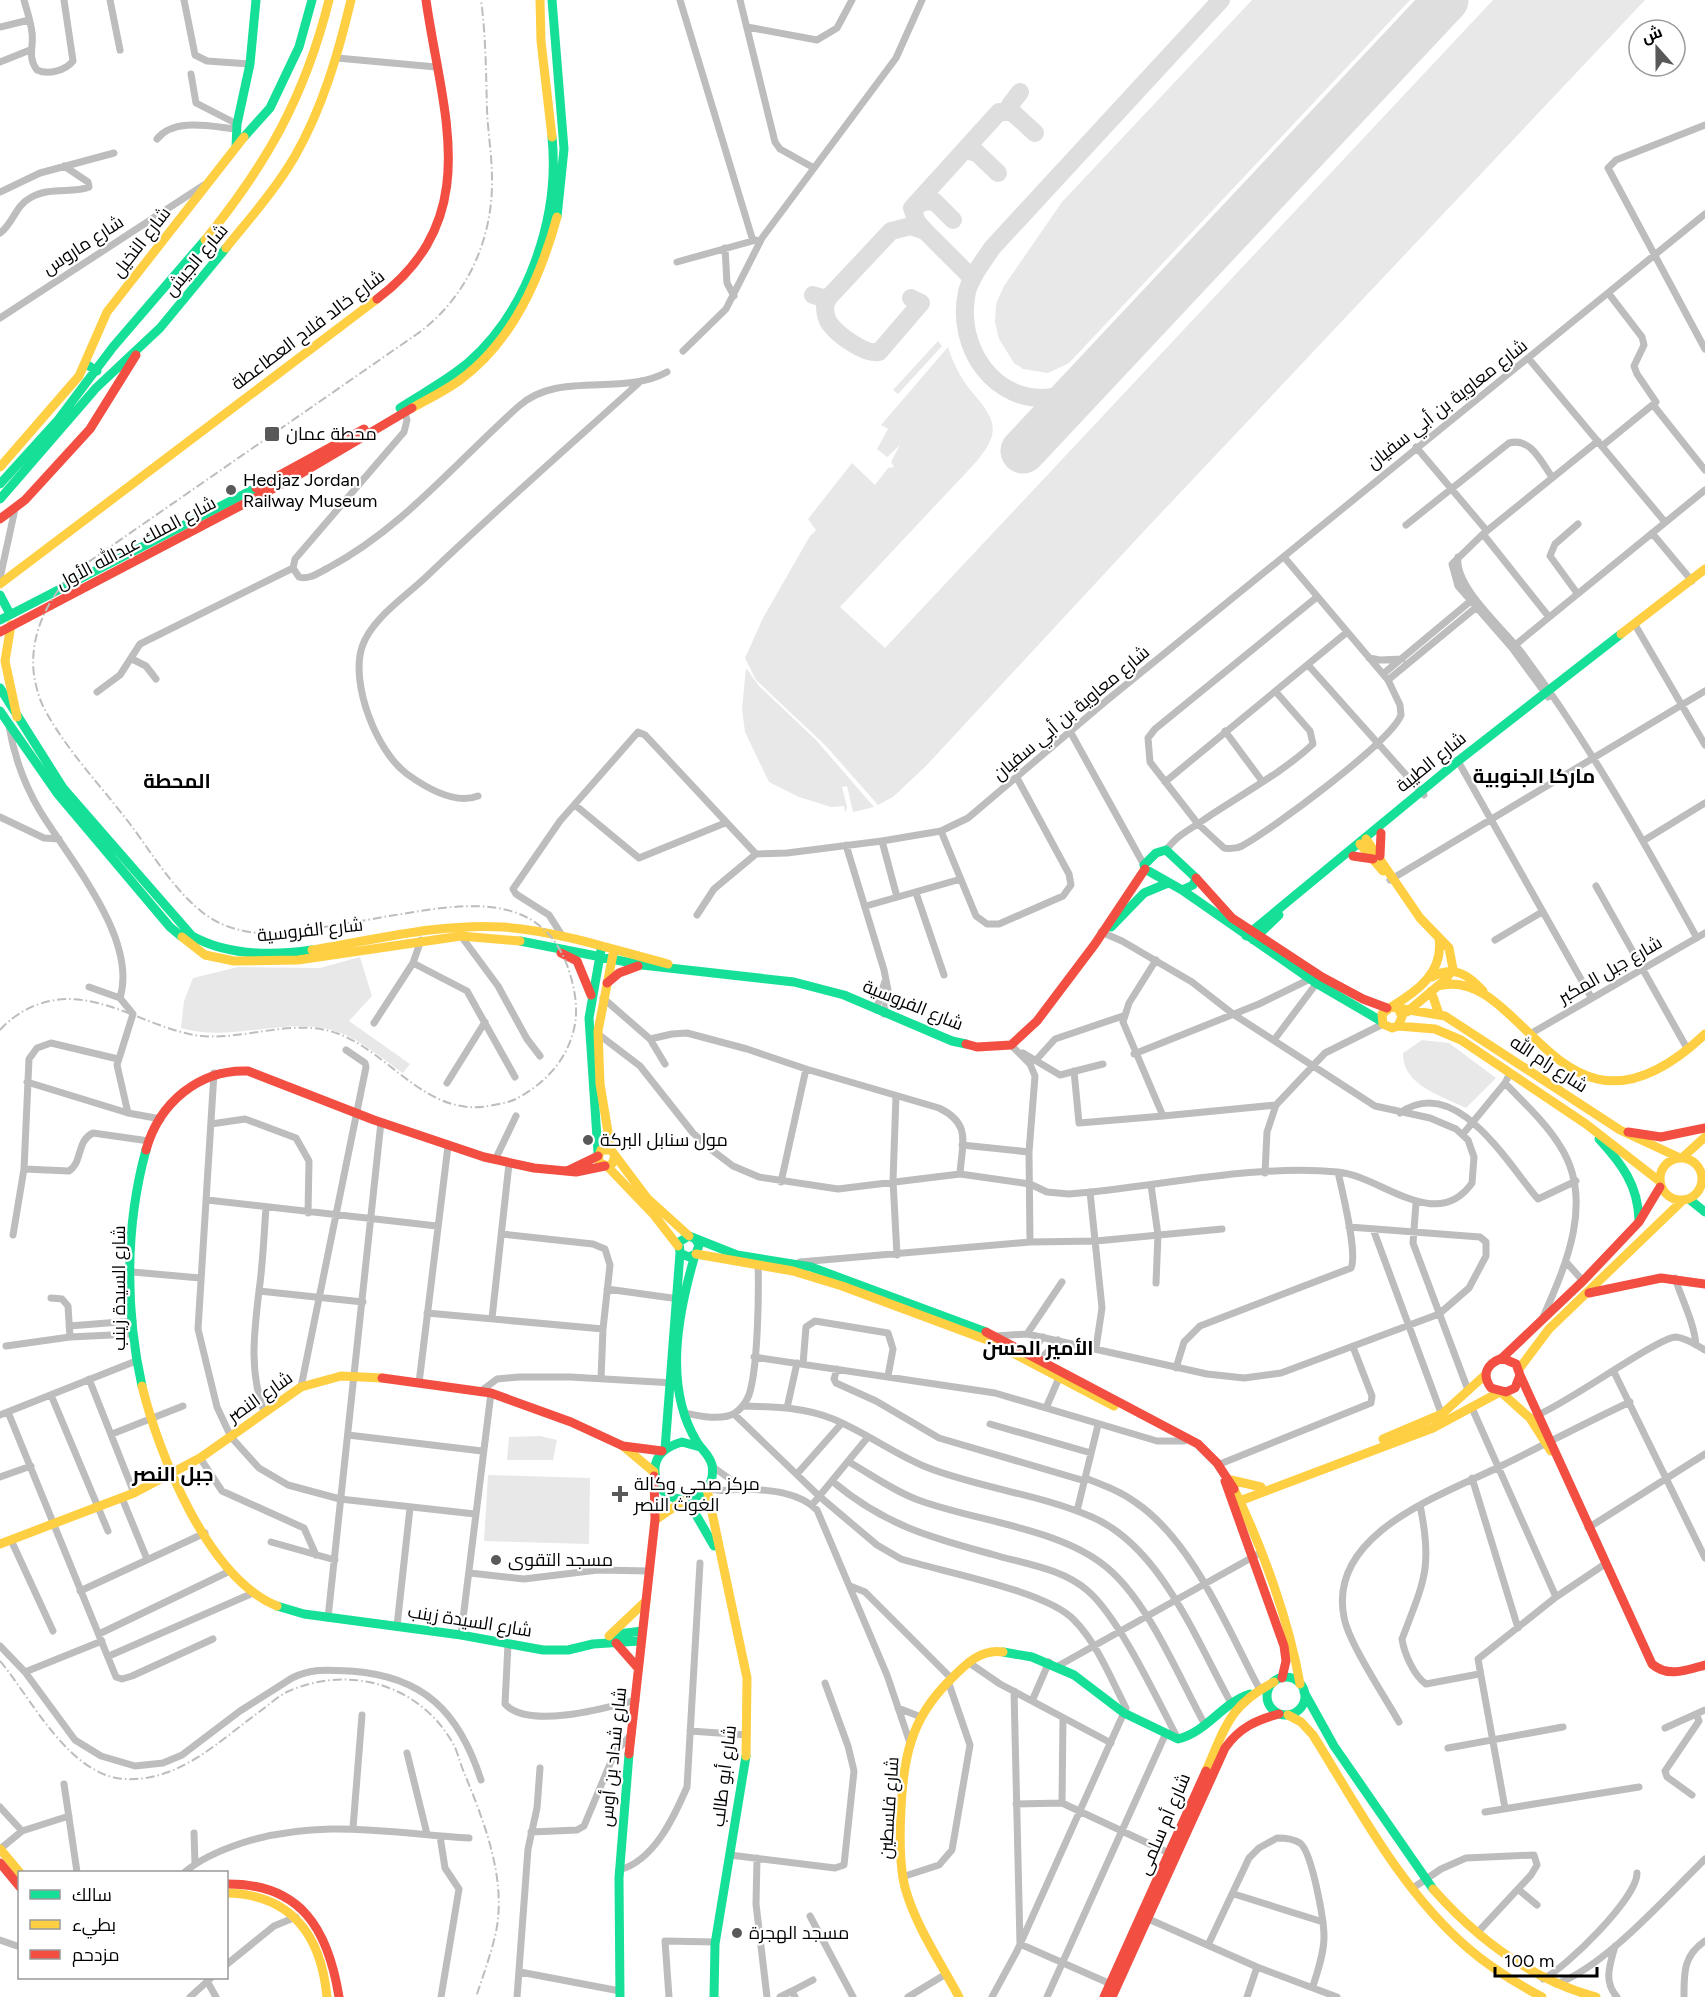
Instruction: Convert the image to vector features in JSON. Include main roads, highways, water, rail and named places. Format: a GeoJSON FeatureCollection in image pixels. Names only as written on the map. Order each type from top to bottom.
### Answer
{"type":"FeatureCollection","features":[{"type":"Feature","properties":{"kind":"main road"},"geometry":{"type":"LineString","coordinates":[[236,147],[237,127],[250,64],[255,0]]}},
{"type":"Feature","properties":{"kind":"main road","name":"شارع النخيل"},"geometry":{"type":"LineString","coordinates":[[0,467],[86,364],[107,312],[236,147],[260,122],[280,92],[299,47],[312,0]]}},
{"type":"Feature","properties":{"kind":"main road","name":"شارع الجيش"},"geometry":{"type":"LineString","coordinates":[[0,484],[56,422],[97,371],[114,345],[233,208],[267,157],[305,79],[329,0]]}},
{"type":"Feature","properties":{"kind":"main road","name":"شارع الجيش"},"geometry":{"type":"LineString","coordinates":[[0,499],[105,379],[172,314],[273,190],[295,156],[318,108],[337,58],[351,0]]}},
{"type":"Feature","properties":{"kind":"main road","name":"شارع خالد فلاح العطاعطة"},"geometry":{"type":"LineString","coordinates":[[0,584],[29,568],[390,289],[421,257],[429,245],[440,217],[446,182],[446,137],[426,0]]}},
{"type":"Feature","properties":{"kind":"main road","name":"شارع الملك عبدالله الأول"},"geometry":{"type":"LineString","coordinates":[[0,632],[220,518],[404,410],[462,367],[482,349],[521,291],[537,250],[550,205],[554,167],[540,0]]}},
{"type":"Feature","properties":{"kind":"main road","name":"شارع الملك عبدالله الأول"},"geometry":{"type":"LineString","coordinates":[[0,620],[216,510],[460,380],[487,356],[519,313],[547,253],[559,210],[564,168],[552,0]]}},
{"type":"Feature","properties":{"kind":"main road"},"geometry":{"type":"LineString","coordinates":[[0,519],[15,509],[98,419],[143,344]]}},
{"type":"Feature","properties":{"kind":"main road"},"geometry":{"type":"LineString","coordinates":[[86,364],[97,371]]}},
{"type":"Feature","properties":{"kind":"main road","name":"شارع الطيبة"},"geometry":{"type":"LineString","coordinates":[[1252,936],[1459,763],[1550,694],[1705,569]]}},
{"type":"Feature","properties":{"kind":"main road"},"geometry":{"type":"LineString","coordinates":[[0,595],[10,614]]}},
{"type":"Feature","properties":{"kind":"main road"},"geometry":{"type":"LineString","coordinates":[[12,625],[5,643],[3,665],[17,717]]}},
{"type":"Feature","properties":{"kind":"main road","name":"شارع الفروسية"},"geometry":{"type":"LineString","coordinates":[[0,688],[63,788],[173,917],[200,941],[223,950],[267,953],[304,951],[486,927],[563,937],[600,952]]}},
{"type":"Feature","properties":{"kind":"main road","name":"شارع الفروسية"},"geometry":{"type":"LineString","coordinates":[[1,712],[57,793],[152,907],[181,938],[205,955],[234,961],[298,960],[420,937],[461,936],[545,945],[829,989],[952,1041],[991,1048],[1011,1044],[1037,1021],[1106,930]]}},
{"type":"Feature","properties":{"kind":"main road","name":"شارع الطيبة"},"geometry":{"type":"LineString","coordinates":[[1252,936],[1303,893],[1353,856],[1365,843],[1381,833],[1423,793]]}},
{"type":"Feature","properties":{"kind":"main road"},"geometry":{"type":"LineString","coordinates":[[1376,858],[1381,833]]}},
{"type":"Feature","properties":{"kind":"main road"},"geometry":{"type":"LineString","coordinates":[[1365,843],[1420,918],[1449,948],[1453,960],[1452,969]]}},
{"type":"Feature","properties":{"kind":"main road","name":"شارع رام الله"},"geometry":{"type":"LineString","coordinates":[[1252,936],[1224,911],[1196,878],[1166,850],[1156,853],[1145,867],[1382,1023],[1392,1028],[1398,1026],[1435,1029],[1450,1034],[1586,1124],[1659,1184]]}},
{"type":"Feature","properties":{"kind":"main road"},"geometry":{"type":"LineString","coordinates":[[1353,856],[1376,858]]}},
{"type":"Feature","properties":{"kind":"main road"},"geometry":{"type":"LineString","coordinates":[[1106,930],[1145,867]]}},
{"type":"Feature","properties":{"kind":"main road"},"geometry":{"type":"LineString","coordinates":[[1182,890],[1193,885],[1196,878]]}},
{"type":"Feature","properties":{"kind":"main road"},"geometry":{"type":"LineString","coordinates":[[1106,930],[1144,893],[1168,883]]}},
{"type":"Feature","properties":{"kind":"main road"},"geometry":{"type":"LineString","coordinates":[[546,934],[545,945],[577,962],[592,997]]}},
{"type":"Feature","properties":{"kind":"main road"},"geometry":{"type":"LineString","coordinates":[[1438,936],[1442,947],[1441,961],[1432,986],[1439,1014]]}},
{"type":"Feature","properties":{"kind":"main road"},"geometry":{"type":"LineString","coordinates":[[600,952],[592,997],[590,1029],[600,1111],[613,1153],[647,1198],[693,1238],[699,1248],[678,1298]]}},
{"type":"Feature","properties":{"kind":"main road"},"geometry":{"type":"LineString","coordinates":[[613,955],[603,998],[598,1034],[600,1111],[598,1161],[606,1166],[654,1215],[679,1250],[689,1257],[695,1255],[758,1262],[795,1263],[995,1336],[1028,1357]]}},
{"type":"Feature","properties":{"kind":"main road","name":"شارع الفروسية"},"geometry":{"type":"LineString","coordinates":[[613,955],[642,965],[673,966]]}},
{"type":"Feature","properties":{"kind":"main road"},"geometry":{"type":"LineString","coordinates":[[607,984],[619,973],[642,965]]}},
{"type":"Feature","properties":{"kind":"main road"},"geometry":{"type":"LineString","coordinates":[[1382,1023],[1382,1014],[1398,1010],[1432,986],[1442,971],[1452,969],[1473,979],[1486,996],[1560,1062],[1594,1078],[1635,1079],[1654,1074],[1674,1063],[1705,1034]]}},
{"type":"Feature","properties":{"kind":"main road","name":"شارع رام الله"},"geometry":{"type":"LineString","coordinates":[[1316,980],[1362,999],[1398,1010],[1439,1014],[1454,1021],[1620,1130],[1681,1157]]}},
{"type":"Feature","properties":{"kind":"main road"},"geometry":{"type":"LineString","coordinates":[[1398,1010],[1432,986],[1460,982],[1486,996]]}},
{"type":"Feature","properties":{"kind":"main road"},"geometry":{"type":"LineString","coordinates":[[1398,1010],[1398,1026]]}},
{"type":"Feature","properties":{"kind":"main road","name":"شارع السيدة زينب"},"geometry":{"type":"LineString","coordinates":[[606,1166],[590,1172],[564,1172],[509,1164],[448,1146],[248,1071],[238,1069],[214,1073],[188,1088],[171,1104],[149,1141],[140,1183],[133,1272],[136,1361],[152,1418],[174,1473],[205,1533],[230,1571],[253,1593],[286,1610],[328,1618],[461,1635],[561,1651],[642,1631]]}},
{"type":"Feature","properties":{"kind":"main road"},"geometry":{"type":"LineString","coordinates":[[1586,1124],[1633,1180],[1640,1208],[1639,1222]]}},
{"type":"Feature","properties":{"kind":"main road"},"geometry":{"type":"LineString","coordinates":[[1620,1130],[1661,1137],[1705,1128]]}},
{"type":"Feature","properties":{"kind":"main road"},"geometry":{"type":"LineString","coordinates":[[1444,1418],[1468,1390],[1484,1376],[1489,1363],[1502,1358],[1583,1281],[1639,1222],[1659,1184],[1665,1164],[1681,1157],[1705,1137]]}},
{"type":"Feature","properties":{"kind":"main road"},"geometry":{"type":"LineString","coordinates":[[564,1172],[604,1149],[613,1153]]}},
{"type":"Feature","properties":{"kind":"main road"},"geometry":{"type":"LineString","coordinates":[[606,1166],[612,1164],[613,1153]]}},
{"type":"Feature","properties":{"kind":"main road"},"geometry":{"type":"LineString","coordinates":[[1237,1499],[1472,1408],[1515,1388],[1520,1372],[1549,1329],[1699,1189],[1703,1175],[1694,1162],[1681,1157]]}},
{"type":"Feature","properties":{"kind":"main road"},"geometry":{"type":"LineString","coordinates":[[1659,1184],[1668,1196],[1686,1200],[1705,1212]]}},
{"type":"Feature","properties":{"kind":"main road"},"geometry":{"type":"LineString","coordinates":[[685,1501],[664,1494],[654,1474],[664,1450],[676,1383],[679,1250],[682,1239],[693,1238],[758,1262],[842,1286],[990,1341],[1028,1357],[1198,1444],[1220,1464],[1231,1480],[1298,1668],[1302,1688],[1300,1709],[1284,1714]]}},
{"type":"Feature","properties":{"kind":"main road"},"geometry":{"type":"LineString","coordinates":[[1586,1294],[1654,1278],[1675,1278],[1705,1284]]}},
{"type":"Feature","properties":{"kind":"main road"},"geometry":{"type":"LineString","coordinates":[[1502,1358],[1512,1360],[1520,1372],[1534,1416],[1557,1458],[1655,1668],[1669,1673],[1705,1665]]}},
{"type":"Feature","properties":{"kind":"main road"},"geometry":{"type":"LineString","coordinates":[[1038,1362],[1059,1378],[1184,1441],[1198,1450],[1217,1468],[1245,1512],[1285,1651],[1286,1667],[1267,1697],[1272,1709],[1301,1722],[1313,1735],[1413,1888],[1444,1925],[1470,1949],[1510,1979],[1542,1997]]}},
{"type":"Feature","properties":{"kind":"main road","name":"شارع النصر"},"geometry":{"type":"LineString","coordinates":[[0,1544],[98,1508],[174,1473],[200,1458],[301,1387],[328,1378],[356,1375],[486,1392],[562,1419],[623,1446],[654,1474]]}},
{"type":"Feature","properties":{"kind":"main road"},"geometry":{"type":"LineString","coordinates":[[1484,1376],[1488,1387],[1534,1416]]}},
{"type":"Feature","properties":{"kind":"main road"},"geometry":{"type":"LineString","coordinates":[[655,1520],[685,1501],[699,1497],[708,1488],[713,1467],[689,1425],[676,1383]]}},
{"type":"Feature","properties":{"kind":"main road"},"geometry":{"type":"LineString","coordinates":[[664,1450],[682,1442],[700,1447]]}},
{"type":"Feature","properties":{"kind":"main road","name":"شارع النصر"},"geometry":{"type":"LineString","coordinates":[[623,1446],[664,1450]]}},
{"type":"Feature","properties":{"kind":"main road","name":"شارع شداد بن أوس"},"geometry":{"type":"LineString","coordinates":[[620,1994],[617,1940],[619,1870],[640,1641],[655,1520],[654,1474]]}},
{"type":"Feature","properties":{"kind":"main road"},"geometry":{"type":"LineString","coordinates":[[1231,1480],[1259,1491]]}},
{"type":"Feature","properties":{"kind":"main road","name":"شارع أبو طالب"},"geometry":{"type":"LineString","coordinates":[[708,1488],[720,1560],[747,1678],[747,1735],[715,1942],[712,1971],[714,1997]]}},
{"type":"Feature","properties":{"kind":"main road"},"geometry":{"type":"LineString","coordinates":[[1245,1512],[1259,1491]]}},
{"type":"Feature","properties":{"kind":"main road","name":"شارع أبو طالب"},"geometry":{"type":"LineString","coordinates":[[685,1501],[708,1533],[720,1560]]}},
{"type":"Feature","properties":{"kind":"main road"},"geometry":{"type":"LineString","coordinates":[[638,1668],[612,1639],[646,1601]]}},
{"type":"Feature","properties":{"kind":"main road","name":"شارع السيدة زينب"},"geometry":{"type":"LineString","coordinates":[[612,1639],[640,1641]]}},
{"type":"Feature","properties":{"kind":"main road","name":"شارع فلسطين"},"geometry":{"type":"LineString","coordinates":[[959,1997],[915,1914],[902,1877],[900,1844],[902,1802],[910,1743],[921,1717],[950,1680],[968,1662],[995,1650],[1053,1664],[1083,1680],[1124,1713],[1178,1739],[1187,1736],[1231,1702],[1250,1694]]}},
{"type":"Feature","properties":{"kind":"main road"},"geometry":{"type":"LineString","coordinates":[[1278,1680],[1294,1679],[1302,1688],[1328,1737],[1425,1878],[1478,1932],[1543,1979],[1596,1997]]}},
{"type":"Feature","properties":{"kind":"main road","name":"شارع أم سلمى"},"geometry":{"type":"LineString","coordinates":[[1145,1918],[1169,1853],[1232,1713],[1250,1694],[1278,1680]]}},
{"type":"Feature","properties":{"kind":"main road","name":"شارع أم سلمى"},"geometry":{"type":"LineString","coordinates":[[1104,1997],[1114,1985],[1228,1742],[1249,1723],[1284,1714]]}},
{"type":"Feature","properties":{"kind":"main road"},"geometry":{"type":"LineString","coordinates":[[0,1849],[18,1871]]}},
{"type":"Feature","properties":{"kind":"main road"},"geometry":{"type":"LineString","coordinates":[[0,1863],[18,1885]]}},
{"type":"Feature","properties":{"kind":"main road"},"geometry":{"type":"LineString","coordinates":[[228,1884],[249,1883],[268,1887],[287,1895],[302,1908],[315,1922],[326,1945],[339,1997]]}},
{"type":"Feature","properties":{"kind":"main road"},"geometry":{"type":"LineString","coordinates":[[228,1893],[258,1895],[283,1906],[296,1917],[321,1960],[327,1997]]}},
{"type":"Feature","properties":{"kind":"main road","name":"شارع أم سلمى"},"geometry":{"type":"LineString","coordinates":[[1112,1997],[1114,1985]]}},
{"type":"Feature","properties":{"kind":"railway"},"geometry":{"type":"LineString","coordinates":[[0,1030],[14,1017],[31,1007],[49,1001],[69,999],[101,1004],[194,1035],[212,1037],[285,1029],[321,1029],[339,1034],[358,1044],[430,1095],[450,1103],[471,1107],[494,1105],[523,1095],[553,1070],[569,1045],[576,1009],[567,965],[553,940],[536,923],[514,912],[491,907],[440,908],[271,934],[235,929],[202,912],[171,880],[63,739],[43,706],[34,675],[34,646],[42,619],[56,594],[74,572],[417,334],[450,304],[463,286],[482,246],[491,202],[492,170],[481,0]]}},
{"type":"Feature","properties":{"kind":"railway"},"geometry":{"type":"LineString","coordinates":[[0,1661],[69,1750],[86,1765],[105,1775],[125,1779],[145,1778],[181,1767],[213,1747],[282,1695],[312,1683],[358,1680],[401,1693],[420,1705],[437,1721],[455,1747],[485,1828],[496,1869],[499,1911],[496,1932],[476,1997]]}},
{"type":"Feature","properties":{"kind":"place","name":"محطة عمان"},"geometry":{"type":"Point","coordinates":[272,434]}},
{"type":"Feature","properties":{"kind":"place","name":"Hedjaz Jordan Railway Museum"},"geometry":{"type":"Point","coordinates":[231,490]}},
{"type":"Feature","properties":{"kind":"place","name":"مول سنابل البركة"},"geometry":{"type":"Point","coordinates":[588,1140]}},
{"type":"Feature","properties":{"kind":"place","name":"مركز صحي وكالة الغوث النصر"},"geometry":{"type":"Point","coordinates":[620,1494]}},
{"type":"Feature","properties":{"kind":"place","name":"مسجد التقوى"},"geometry":{"type":"Point","coordinates":[496,1560]}},
{"type":"Feature","properties":{"kind":"place","name":"مسجد الهجرة"},"geometry":{"type":"Point","coordinates":[737,1933]}},
{"type":"Feature","properties":{"kind":"district","name":"ماركا الجنوبية"},"geometry":{"type":"Point","coordinates":[1534,776]}},
{"type":"Feature","properties":{"kind":"district","name":"المحطة"},"geometry":{"type":"Point","coordinates":[177,781]}},
{"type":"Feature","properties":{"kind":"district","name":"الأمير الحسن"},"geometry":{"type":"Point","coordinates":[1038,1348]}},
{"type":"Feature","properties":{"kind":"district","name":"جبل النصر"},"geometry":{"type":"Point","coordinates":[173,1474]}}]}
